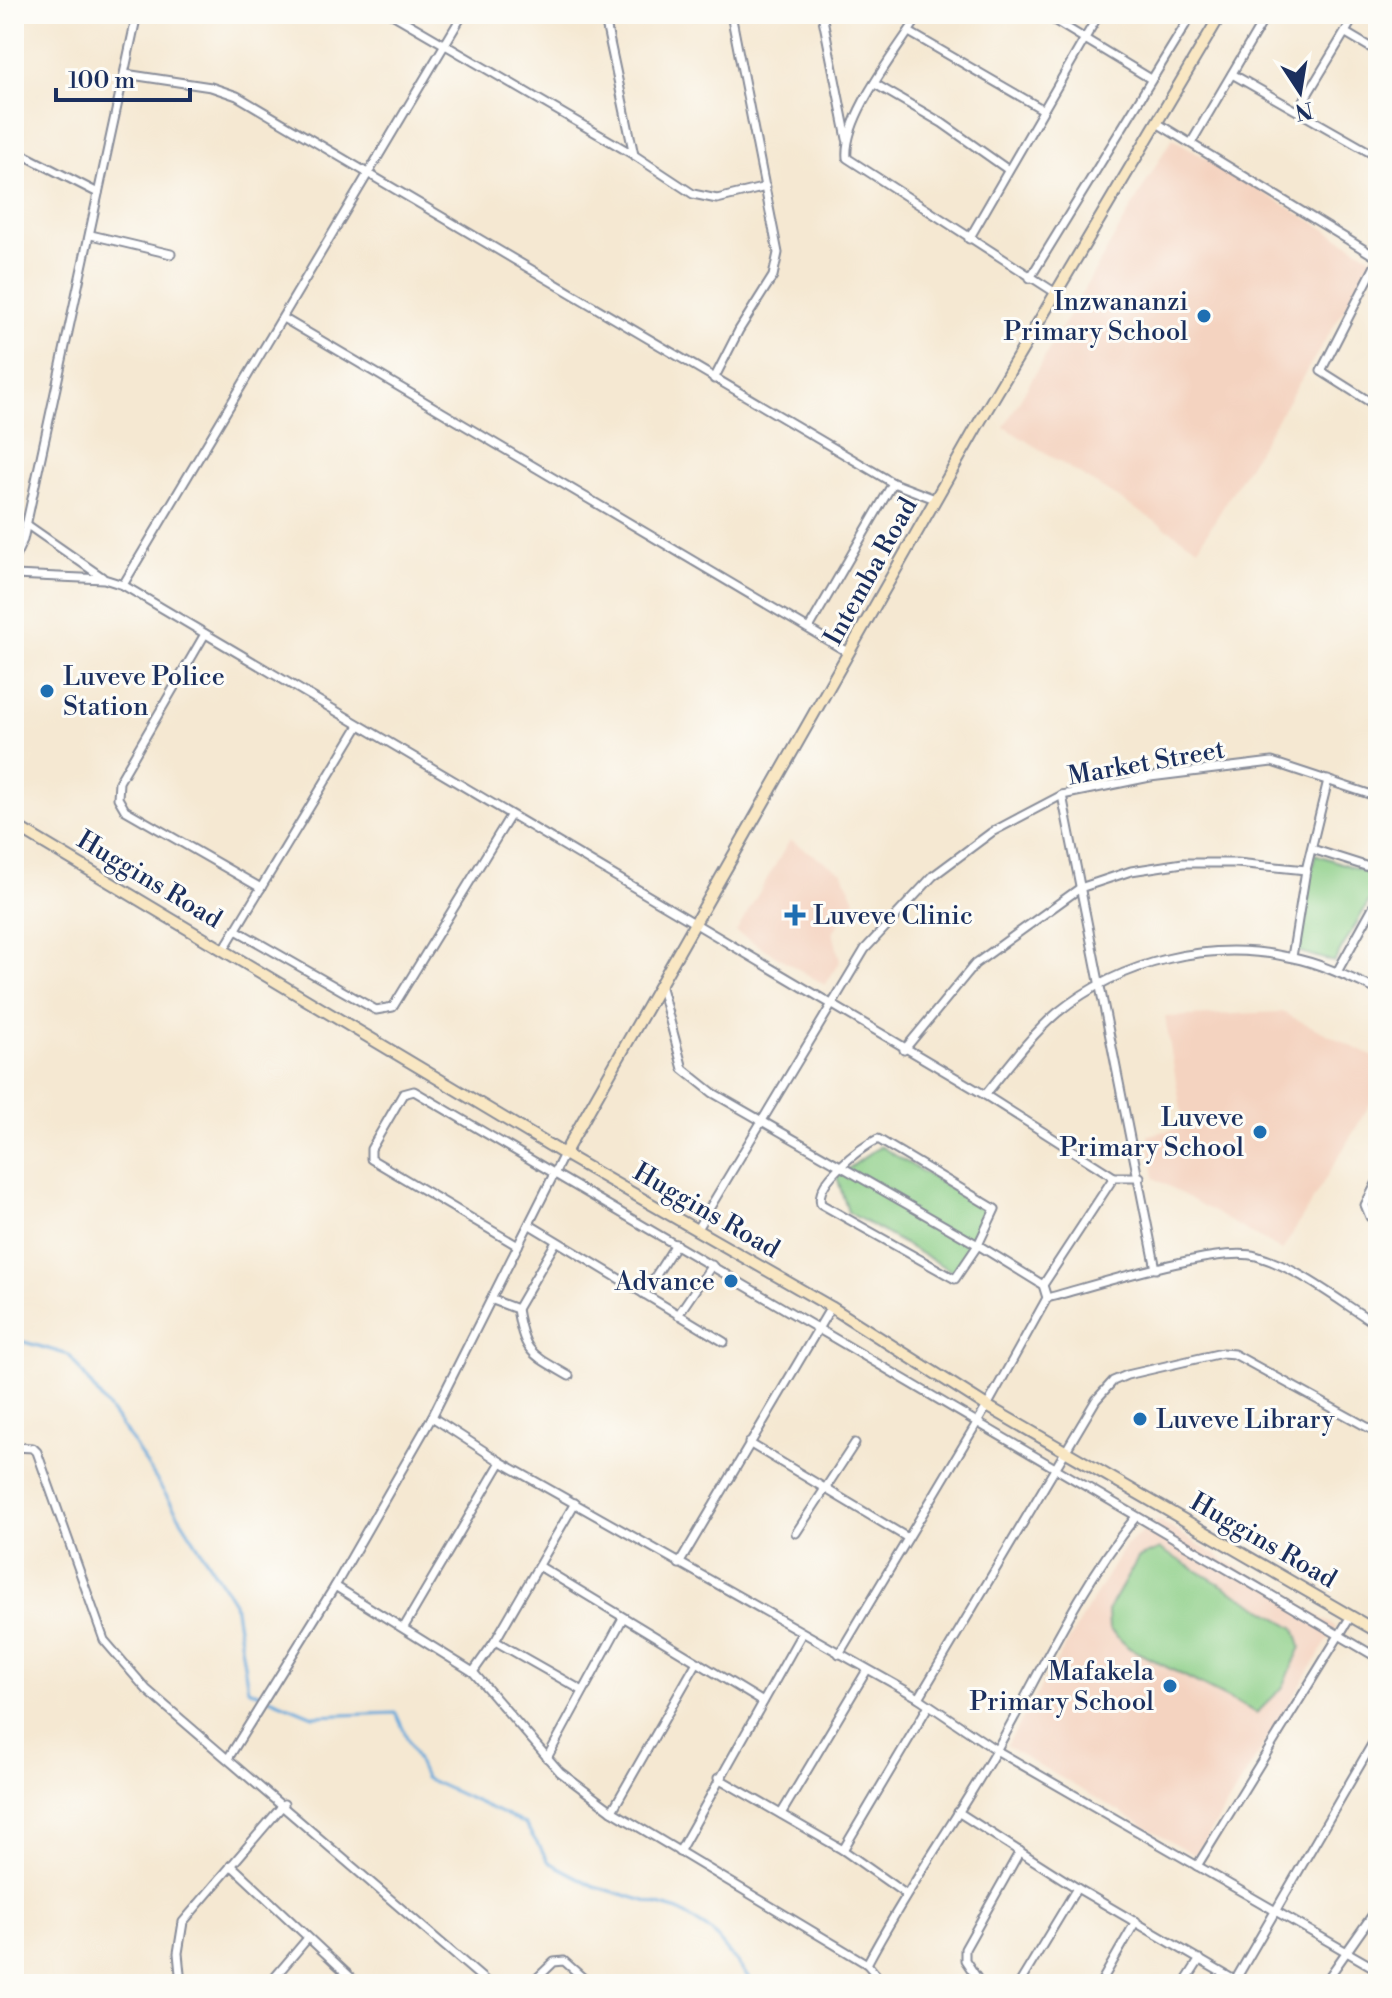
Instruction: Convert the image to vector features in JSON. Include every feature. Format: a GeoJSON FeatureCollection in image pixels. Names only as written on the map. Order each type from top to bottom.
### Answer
{"type":"FeatureCollection","features":[{"type":"Feature","properties":{"kind":"street"},"geometry":{"type":"LineString","coordinates":[[14,559],[26,524],[137,14]]}},
{"type":"Feature","properties":{"kind":"street"},"geometry":{"type":"LineString","coordinates":[[392,14],[702,198],[731,197],[766,187]]}},
{"type":"Feature","properties":{"kind":"street"},"geometry":{"type":"LineString","coordinates":[[123,585],[463,14]]}},
{"type":"Feature","properties":{"kind":"street"},"geometry":{"type":"LineString","coordinates":[[604,14],[634,155]]}},
{"type":"Feature","properties":{"kind":"street"},"geometry":{"type":"LineString","coordinates":[[714,379],[739,330],[773,276],[777,241],[731,14]]}},
{"type":"Feature","properties":{"kind":"street"},"geometry":{"type":"LineString","coordinates":[[822,14],[850,161],[1056,293]]}},
{"type":"Feature","properties":{"kind":"street"},"geometry":{"type":"LineString","coordinates":[[847,141],[875,84],[920,14]]}},
{"type":"Feature","properties":{"kind":"street"},"geometry":{"type":"LineString","coordinates":[[1044,14],[1151,79]]}},
{"type":"Feature","properties":{"kind":"street"},"geometry":{"type":"LineString","coordinates":[[969,239],[1099,14]]}},
{"type":"Feature","properties":{"kind":"street"},"geometry":{"type":"LineString","coordinates":[[1030,278],[1192,14]]}},
{"type":"Feature","properties":{"kind":"street","name":"Intemba Road"},"geometry":{"type":"LineString","coordinates":[[564,1154],[935,499],[1221,14]]}},
{"type":"Feature","properties":{"kind":"street"},"geometry":{"type":"LineString","coordinates":[[1191,143],[1267,14]]}},
{"type":"Feature","properties":{"kind":"street"},"geometry":{"type":"LineString","coordinates":[[1298,110],[1356,14]]}},
{"type":"Feature","properties":{"kind":"street"},"geometry":{"type":"LineString","coordinates":[[909,32],[1042,109]]}},
{"type":"Feature","properties":{"kind":"street"},"geometry":{"type":"LineString","coordinates":[[1346,33],[1378,52]]}},
{"type":"Feature","properties":{"kind":"street"},"geometry":{"type":"LineString","coordinates":[[125,74],[211,87],[237,96],[893,483],[935,499]]}},
{"type":"Feature","properties":{"kind":"street"},"geometry":{"type":"LineString","coordinates":[[1232,74],[1378,157]]}},
{"type":"Feature","properties":{"kind":"street"},"geometry":{"type":"LineString","coordinates":[[875,84],[942,123],[1007,169]]}},
{"type":"Feature","properties":{"kind":"street"},"geometry":{"type":"LineString","coordinates":[[1157,123],[1378,259],[1321,371],[1378,407]]}},
{"type":"Feature","properties":{"kind":"street"},"geometry":{"type":"LineString","coordinates":[[14,150],[98,193]]}},
{"type":"Feature","properties":{"kind":"street"},"geometry":{"type":"LineString","coordinates":[[91,235],[171,254]]}},
{"type":"Feature","properties":{"kind":"street"},"geometry":{"type":"LineString","coordinates":[[283,318],[849,653]]}},
{"type":"Feature","properties":{"kind":"street"},"geometry":{"type":"LineString","coordinates":[[809,628],[893,483]]}},
{"type":"Feature","properties":{"kind":"street"},"geometry":{"type":"LineString","coordinates":[[26,524],[104,579]]}},
{"type":"Feature","properties":{"kind":"street"},"geometry":{"type":"LineString","coordinates":[[14,575],[104,579],[123,585],[829,1006],[985,1095],[1114,1177],[1140,1177]]}},
{"type":"Feature","properties":{"kind":"street"},"geometry":{"type":"LineString","coordinates":[[205,634],[119,782],[118,798],[125,810],[261,888]]}},
{"type":"Feature","properties":{"kind":"street"},"geometry":{"type":"LineString","coordinates":[[224,949],[358,727]]}},
{"type":"Feature","properties":{"kind":"street","name":"Market Street"},"geometry":{"type":"LineString","coordinates":[[697,1229],[865,949],[933,876],[992,832],[1062,795],[1150,777],[1272,762],[1378,797]]}},
{"type":"Feature","properties":{"kind":"street"},"geometry":{"type":"LineString","coordinates":[[1292,957],[1306,870],[1328,780]]}},
{"type":"Feature","properties":{"kind":"street"},"geometry":{"type":"LineString","coordinates":[[1062,795],[1156,1269]]}},
{"type":"Feature","properties":{"kind":"street"},"geometry":{"type":"LineString","coordinates":[[236,930],[376,1010],[393,1007],[510,816]]}},
{"type":"Feature","properties":{"kind":"street","name":"Huggins Road"},"geometry":{"type":"LineString","coordinates":[[14,825],[564,1154],[831,1307],[987,1406],[1378,1632]]}},
{"type":"Feature","properties":{"kind":"street"},"geometry":{"type":"LineString","coordinates":[[1312,849],[1378,870]]}},
{"type":"Feature","properties":{"kind":"street"},"geometry":{"type":"LineString","coordinates":[[904,1050],[975,964],[1080,888],[1131,871],[1183,863],[1237,863],[1306,870]]}},
{"type":"Feature","properties":{"kind":"street"},"geometry":{"type":"LineString","coordinates":[[1337,972],[1378,898]]}},
{"type":"Feature","properties":{"kind":"street"},"geometry":{"type":"LineString","coordinates":[[985,1095],[1039,1030],[1098,983],[1180,955],[1233,951],[1292,957],[1378,990]]}},
{"type":"Feature","properties":{"kind":"street"},"geometry":{"type":"LineString","coordinates":[[659,984],[683,1069],[713,1093],[1043,1285],[1047,1298]]}},
{"type":"Feature","properties":{"kind":"street"},"geometry":{"type":"LineString","coordinates":[[518,1246],[371,1159],[371,1149],[403,1094],[414,1091],[819,1326],[977,1423],[1056,1467],[1135,1518],[1378,1658]]}},
{"type":"Feature","properties":{"kind":"street"},"geometry":{"type":"LineString","coordinates":[[878,1139],[995,1209],[978,1245],[958,1277],[952,1279],[821,1204],[821,1191],[840,1167],[878,1139]]}},
{"type":"Feature","properties":{"kind":"street"},"geometry":{"type":"LineString","coordinates":[[229,1757],[335,1586],[432,1417],[564,1154]]}},
{"type":"Feature","properties":{"kind":"street"},"geometry":{"type":"LineString","coordinates":[[1043,1285],[1114,1177]]}},
{"type":"Feature","properties":{"kind":"street"},"geometry":{"type":"LineString","coordinates":[[1378,1180],[1365,1205],[1370,1217],[1378,1221]]}},
{"type":"Feature","properties":{"kind":"street"},"geometry":{"type":"LineString","coordinates":[[530,1225],[724,1342]]}},
{"type":"Feature","properties":{"kind":"street"},"geometry":{"type":"LineString","coordinates":[[556,1242],[517,1309],[523,1343],[535,1355],[569,1376]]}},
{"type":"Feature","properties":{"kind":"street"},"geometry":{"type":"LineString","coordinates":[[644,1294],[676,1244]]}},
{"type":"Feature","properties":{"kind":"street"},"geometry":{"type":"LineString","coordinates":[[839,1654],[987,1406],[1047,1298],[1156,1269],[1219,1257],[1259,1257],[1377,1323]]}},
{"type":"Feature","properties":{"kind":"street"},"geometry":{"type":"LineString","coordinates":[[678,1315],[712,1265]]}},
{"type":"Feature","properties":{"kind":"street"},"geometry":{"type":"LineString","coordinates":[[493,1300],[517,1309]]}},
{"type":"Feature","properties":{"kind":"street"},"geometry":{"type":"LineString","coordinates":[[679,1564],[831,1307]]}},
{"type":"Feature","properties":{"kind":"street"},"geometry":{"type":"LineString","coordinates":[[919,1698],[1096,1400],[1113,1381],[1222,1353],[1244,1357],[1378,1433]]}},
{"type":"Feature","properties":{"kind":"street"},"geometry":{"type":"LineString","coordinates":[[432,1417],[501,1462],[919,1698],[996,1750],[1378,1970]]}},
{"type":"Feature","properties":{"kind":"street"},"geometry":{"type":"LineString","coordinates":[[749,1443],[908,1538]]}},
{"type":"Feature","properties":{"kind":"street"},"geometry":{"type":"LineString","coordinates":[[796,1533],[855,1443]]}},
{"type":"Feature","properties":{"kind":"street"},"geometry":{"type":"LineString","coordinates":[[14,1447],[33,1448],[37,1452],[109,1648],[147,1690],[284,1804],[489,1984]]}},
{"type":"Feature","properties":{"kind":"street"},"geometry":{"type":"LineString","coordinates":[[404,1627],[501,1462]]}},
{"type":"Feature","properties":{"kind":"street"},"geometry":{"type":"LineString","coordinates":[[473,1672],[495,1641],[575,1503]]}},
{"type":"Feature","properties":{"kind":"street"},"geometry":{"type":"LineString","coordinates":[[867,1964],[904,1893],[996,1750],[1088,1585],[1135,1518]]}},
{"type":"Feature","properties":{"kind":"street"},"geometry":{"type":"LineString","coordinates":[[539,1566],[763,1702]]}},
{"type":"Feature","properties":{"kind":"street"},"geometry":{"type":"LineString","coordinates":[[335,1586],[473,1672],[547,1758],[612,1811],[867,1964],[884,1984]]}},
{"type":"Feature","properties":{"kind":"street"},"geometry":{"type":"LineString","coordinates":[[1197,1866],[1351,1616]]}},
{"type":"Feature","properties":{"kind":"street"},"geometry":{"type":"LineString","coordinates":[[547,1758],[623,1618]]}},
{"type":"Feature","properties":{"kind":"street"},"geometry":{"type":"LineString","coordinates":[[679,1852],[802,1633]]}},
{"type":"Feature","properties":{"kind":"street"},"geometry":{"type":"LineString","coordinates":[[495,1641],[583,1691]]}},
{"type":"Feature","properties":{"kind":"street"},"geometry":{"type":"LineString","coordinates":[[612,1811],[697,1662]]}},
{"type":"Feature","properties":{"kind":"street"},"geometry":{"type":"LineString","coordinates":[[781,1814],[867,1670]]}},
{"type":"Feature","properties":{"kind":"street"},"geometry":{"type":"LineString","coordinates":[[843,1850],[929,1705]]}},
{"type":"Feature","properties":{"kind":"street"},"geometry":{"type":"LineString","coordinates":[[958,1812],[1234,1982],[1378,1734]]}},
{"type":"Feature","properties":{"kind":"street"},"geometry":{"type":"LineString","coordinates":[[718,1778],[843,1850],[904,1893]]}},
{"type":"Feature","properties":{"kind":"street"},"geometry":{"type":"LineString","coordinates":[[180,1984],[178,1953],[183,1922],[284,1804]]}},
{"type":"Feature","properties":{"kind":"street"},"geometry":{"type":"LineString","coordinates":[[981,1984],[964,1954],[1020,1851]]}},
{"type":"Feature","properties":{"kind":"street"},"geometry":{"type":"LineString","coordinates":[[231,1865],[358,1984]]}},
{"type":"Feature","properties":{"kind":"street"},"geometry":{"type":"LineString","coordinates":[[1019,1984],[1077,1888]]}},
{"type":"Feature","properties":{"kind":"street"},"geometry":{"type":"LineString","coordinates":[[1324,1984],[1378,1907]]}},
{"type":"Feature","properties":{"kind":"street"},"geometry":{"type":"LineString","coordinates":[[1100,1984],[1136,1921]]}},
{"type":"Feature","properties":{"kind":"street"},"geometry":{"type":"LineString","coordinates":[[269,1984],[308,1938]]}},
{"type":"Feature","properties":{"kind":"street"},"geometry":{"type":"LineString","coordinates":[[1184,1984],[1200,1959]]}},
{"type":"Feature","properties":{"kind":"street"},"geometry":{"type":"LineString","coordinates":[[531,1984],[554,1962],[564,1961],[590,1984]]}},
{"type":"Feature","properties":{"kind":"shaded area","name":"Inzwananzi Primary School"},"geometry":{"type":"Polygon","coordinates":[[[1172,138],[1375,259],[1198,548],[1004,427],[1172,138]]]}},
{"type":"Feature","properties":{"kind":"shaded area","name":"Luveve Clinic"},"geometry":{"type":"Polygon","coordinates":[[[790,840],[842,872],[855,899],[833,932],[840,961],[825,985],[736,932],[790,840]]]}},
{"type":"Feature","properties":{"kind":"shaded area","name":"Luveve Primary School"},"geometry":{"type":"Polygon","coordinates":[[[1282,1012],[1378,1059],[1378,1091],[1282,1251],[1154,1178],[1148,1135],[1184,1127],[1165,1017],[1282,1012]]]}},
{"type":"Feature","properties":{"kind":"shaded area","name":"Mafakela Primary School"},"geometry":{"type":"Polygon","coordinates":[[[1158,1520],[1336,1627],[1196,1856],[1006,1746],[1125,1546],[1158,1520]]]}},
{"type":"Feature","properties":{"kind":"green space"},"geometry":{"type":"Polygon","coordinates":[[[1315,854],[1378,876],[1378,886],[1334,962],[1297,951],[1315,854]]]}},
{"type":"Feature","properties":{"kind":"green space"},"geometry":{"type":"Polygon","coordinates":[[[880,1146],[989,1212],[955,1273],[848,1212],[837,1177],[880,1146]]]}},
{"type":"Feature","properties":{"kind":"green space"},"geometry":{"type":"Polygon","coordinates":[[[1160,1549],[1295,1628],[1301,1647],[1283,1687],[1257,1713],[1129,1648],[1109,1629],[1108,1611],[1138,1558],[1160,1549]]]}},
{"type":"Feature","properties":{"kind":"waterway"},"geometry":{"type":"LineString","coordinates":[[14,1339],[69,1355],[128,1435],[234,1603],[248,1689],[313,1716],[396,1713],[425,1778],[525,1824],[549,1862],[594,1886],[679,1911],[712,1932],[754,1984]]}},
{"type":"Feature","properties":{"kind":"place","name":"Inzwananzi Primary School"},"geometry":{"type":"Point","coordinates":[1204,316]}},
{"type":"Feature","properties":{"kind":"place","name":"Luveve Police Station"},"geometry":{"type":"Point","coordinates":[47,691]}},
{"type":"Feature","properties":{"kind":"place","name":"Luveve Clinic"},"geometry":{"type":"Point","coordinates":[795,915]}},
{"type":"Feature","properties":{"kind":"place","name":"Luveve Primary School"},"geometry":{"type":"Point","coordinates":[1260,1132]}},
{"type":"Feature","properties":{"kind":"place","name":"Advance"},"geometry":{"type":"Point","coordinates":[731,1281]}},
{"type":"Feature","properties":{"kind":"place","name":"Luveve Library"},"geometry":{"type":"Point","coordinates":[1140,1419]}},
{"type":"Feature","properties":{"kind":"place","name":"Mafakela Primary School"},"geometry":{"type":"Point","coordinates":[1170,1686]}}]}
